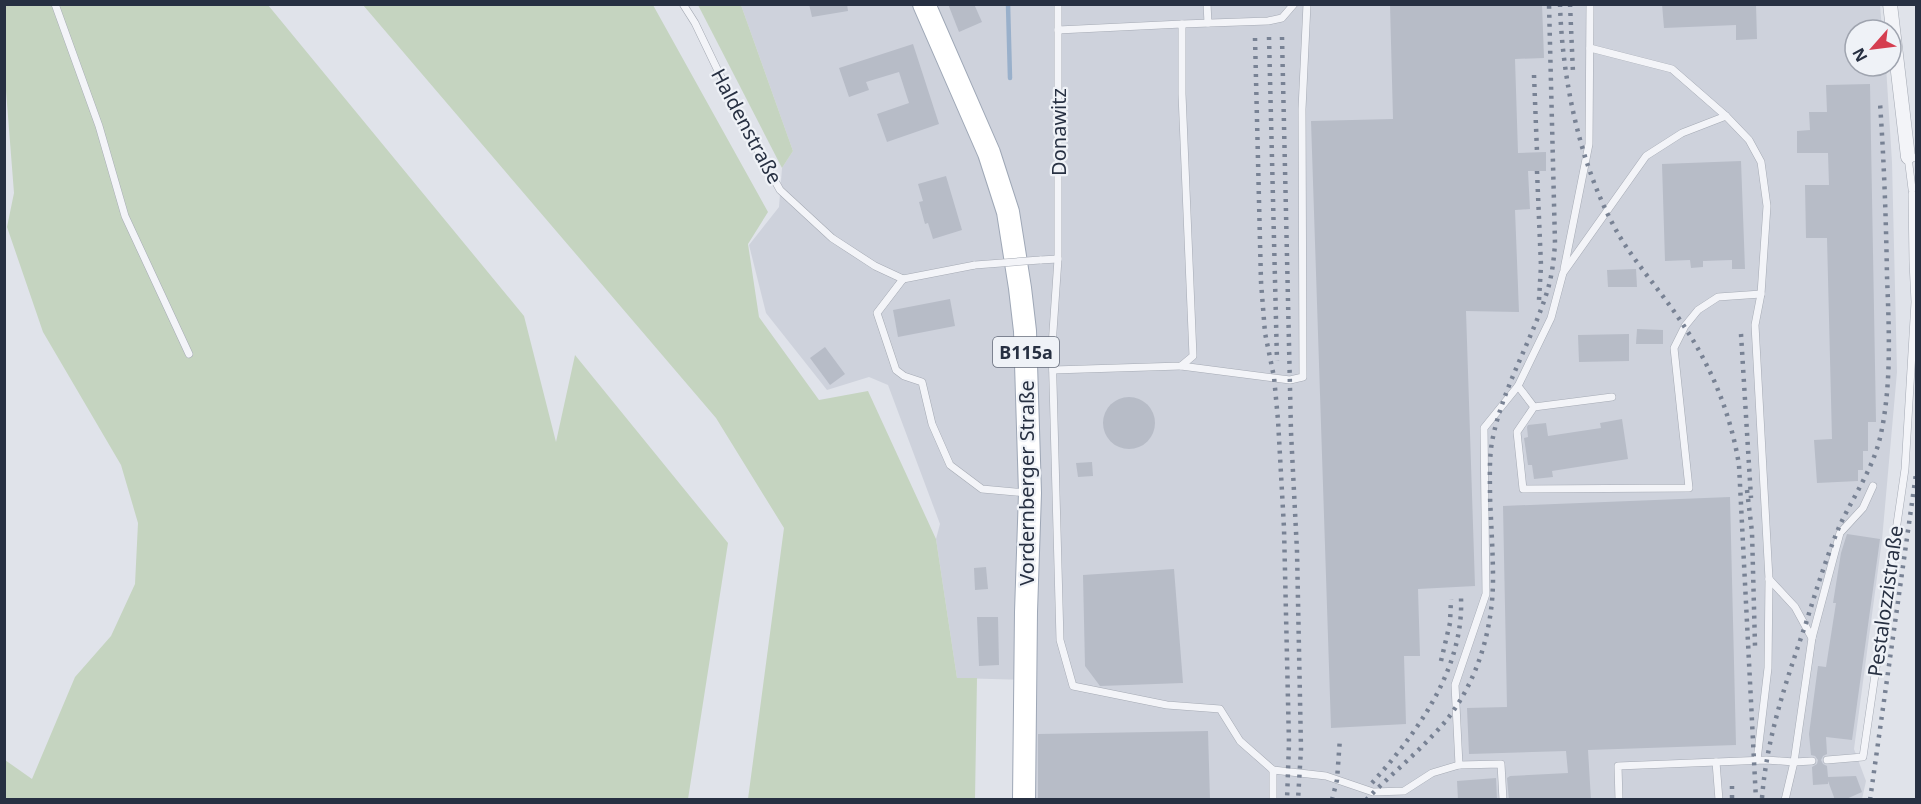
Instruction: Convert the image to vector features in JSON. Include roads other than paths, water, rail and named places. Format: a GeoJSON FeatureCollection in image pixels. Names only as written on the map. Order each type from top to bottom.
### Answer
{"type":"FeatureCollection","features":[{"type":"Feature","properties":{"kind":"main road","name":"Vordernberger Straße"},"geometry":{"type":"LineString","coordinates":[[924,4],[989,153],[1008,212],[1020,288],[1025,331],[1030,493],[1024,800]]}},
{"type":"Feature","properties":{"kind":"street","name":"Pestalozzistraße"},"geometry":{"type":"LineString","coordinates":[[1890,4],[1912,157]]}},
{"type":"Feature","properties":{"kind":"lane"},"geometry":{"type":"LineString","coordinates":[[55,4],[99,126],[125,216],[189,354]]}},
{"type":"Feature","properties":{"kind":"lane","name":"Haldenstraße"},"geometry":{"type":"LineString","coordinates":[[683,4],[744,125],[780,190],[832,238],[875,266],[903,279]]}},
{"type":"Feature","properties":{"kind":"lane","name":"Donawitz"},"geometry":{"type":"LineString","coordinates":[[1058,4],[1058,259],[1052,346],[1060,640],[1073,686],[1167,705],[1220,709],[1240,741],[1273,770]]}},
{"type":"Feature","properties":{"kind":"lane"},"geometry":{"type":"LineString","coordinates":[[1207,4],[1208,23]]}},
{"type":"Feature","properties":{"kind":"lane"},"geometry":{"type":"LineString","coordinates":[[1058,30],[1254,22],[1282,18],[1294,4]]}},
{"type":"Feature","properties":{"kind":"lane"},"geometry":{"type":"LineString","coordinates":[[1053,370],[1181,366],[1290,381],[1302,377],[1302,109],[1308,4]]}},
{"type":"Feature","properties":{"kind":"lane"},"geometry":{"type":"LineString","coordinates":[[1458,765],[1455,685],[1486,594],[1484,428],[1518,386],[1551,318],[1563,273],[1589,144],[1590,4]]}},
{"type":"Feature","properties":{"kind":"lane"},"geometry":{"type":"LineString","coordinates":[[1181,366],[1193,356],[1182,94],[1182,24]]}},
{"type":"Feature","properties":{"kind":"lane"},"geometry":{"type":"LineString","coordinates":[[1590,48],[1671,69],[1726,116],[1749,140],[1761,162],[1767,206],[1761,294],[1755,325],[1769,579],[1768,668],[1757,760]]}},
{"type":"Feature","properties":{"kind":"lane"},"geometry":{"type":"LineString","coordinates":[[1563,273],[1646,156],[1682,132],[1726,116]]}},
{"type":"Feature","properties":{"kind":"lane","name":"Pestalozzistraße"},"geometry":{"type":"LineString","coordinates":[[1827,760],[1863,756],[1905,469],[1915,302],[1912,157]]}},
{"type":"Feature","properties":{"kind":"lane"},"geometry":{"type":"LineString","coordinates":[[1030,493],[982,489],[950,465],[933,424],[922,382],[904,376],[896,370],[877,313],[903,279],[975,266],[1058,259]]}},
{"type":"Feature","properties":{"kind":"lane"},"geometry":{"type":"LineString","coordinates":[[1612,397],[1534,407],[1517,432],[1523,489],[1689,488],[1674,348],[1684,326],[1698,310],[1718,297],[1761,294]]}},
{"type":"Feature","properties":{"kind":"lane"},"geometry":{"type":"LineString","coordinates":[[1518,386],[1534,407]]}},
{"type":"Feature","properties":{"kind":"lane"},"geometry":{"type":"LineString","coordinates":[[1785,800],[1794,762],[1812,638],[1840,533],[1863,508],[1873,486]]}},
{"type":"Feature","properties":{"kind":"lane"},"geometry":{"type":"LineString","coordinates":[[1769,579],[1795,607],[1812,638]]}},
{"type":"Feature","properties":{"kind":"lane"},"geometry":{"type":"LineString","coordinates":[[1619,800],[1618,766],[1757,760],[1812,761]]}},
{"type":"Feature","properties":{"kind":"lane"},"geometry":{"type":"LineString","coordinates":[[1716,762],[1719,800]]}},
{"type":"Feature","properties":{"kind":"lane"},"geometry":{"type":"LineString","coordinates":[[1273,800],[1273,770],[1326,776],[1373,792],[1383,792],[1404,791],[1432,774],[1458,765],[1501,764],[1503,800]]}},
{"type":"Feature","properties":{"kind":"waterway"},"geometry":{"type":"LineString","coordinates":[[1008,4],[1010,78]]}},
{"type":"Feature","properties":{"kind":"railway"},"geometry":{"type":"LineString","coordinates":[[1366,800],[1427,742],[1449,717],[1461,700],[1479,662],[1485,641],[1493,579],[1490,483],[1492,442],[1503,403],[1547,292],[1554,255],[1549,4]]}},
{"type":"Feature","properties":{"kind":"railway"},"geometry":{"type":"LineString","coordinates":[[1560,4],[1570,94],[1576,125],[1594,184],[1620,237],[1676,315],[1703,358],[1719,392],[1731,428],[1739,465],[1756,800]]}},
{"type":"Feature","properties":{"kind":"railway"},"geometry":{"type":"LineString","coordinates":[[1570,4],[1573,73]]}},
{"type":"Feature","properties":{"kind":"railway"},"geometry":{"type":"LineString","coordinates":[[1269,37],[1277,361]]}},
{"type":"Feature","properties":{"kind":"railway"},"geometry":{"type":"LineString","coordinates":[[1282,37],[1291,432],[1297,551],[1301,749],[1298,800]]}},
{"type":"Feature","properties":{"kind":"railway"},"geometry":{"type":"LineString","coordinates":[[1255,38],[1261,282],[1265,333],[1274,377],[1284,528],[1289,743],[1287,800]]}},
{"type":"Feature","properties":{"kind":"railway"},"geometry":{"type":"LineString","coordinates":[[1534,75],[1537,152]]}},
{"type":"Feature","properties":{"kind":"railway"},"geometry":{"type":"LineString","coordinates":[[1762,798],[1768,753],[1791,667],[1831,548],[1871,464],[1884,418],[1889,337],[1880,103]]}},
{"type":"Feature","properties":{"kind":"railway"},"geometry":{"type":"LineString","coordinates":[[1537,171],[1541,266],[1539,300]]}},
{"type":"Feature","properties":{"kind":"railway"},"geometry":{"type":"LineString","coordinates":[[1741,334],[1751,498]]}},
{"type":"Feature","properties":{"kind":"railway"},"geometry":{"type":"LineString","coordinates":[[1870,800],[1916,474]]}},
{"type":"Feature","properties":{"kind":"railway"},"geometry":{"type":"LineString","coordinates":[[1747,490],[1752,532],[1755,646]]}},
{"type":"Feature","properties":{"kind":"railway"},"geometry":{"type":"LineString","coordinates":[[1372,783],[1421,721],[1446,675],[1455,650],[1460,624],[1461,598]]}},
{"type":"Feature","properties":{"kind":"railway"},"geometry":{"type":"LineString","coordinates":[[1441,661],[1450,623],[1451,599]]}},
{"type":"Feature","properties":{"kind":"railway"},"geometry":{"type":"LineString","coordinates":[[1332,800],[1337,780],[1340,738]]}},
{"type":"Feature","properties":{"kind":"railway"},"geometry":{"type":"LineString","coordinates":[[1732,786],[1732,800]]}}]}
